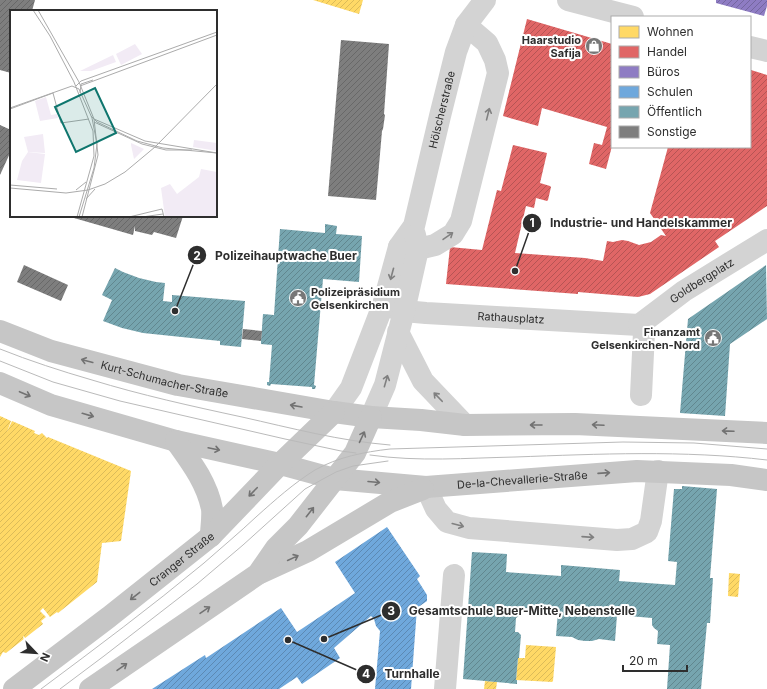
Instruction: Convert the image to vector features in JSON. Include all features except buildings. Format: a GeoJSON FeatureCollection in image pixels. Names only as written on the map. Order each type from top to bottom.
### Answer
{"type":"FeatureCollection","features":[{"type":"Feature","properties":{"kind":"main road","name":"Kurt-Schumacher-Straße"},"geometry":{"type":"LineString","coordinates":[[0,331],[51,351],[178,385],[334,412]]}},
{"type":"Feature","properties":{"kind":"main road"},"geometry":{"type":"LineString","coordinates":[[0,383],[51,404],[176,441],[280,464]]}},
{"type":"Feature","properties":{"kind":"main road"},"geometry":{"type":"LineString","coordinates":[[334,412],[371,417],[421,420],[465,425],[575,424],[767,433]]}},
{"type":"Feature","properties":{"kind":"main road","name":"Cranger Straße"},"geometry":{"type":"LineString","coordinates":[[14,689],[109,617],[211,536],[280,464],[334,412]]}},
{"type":"Feature","properties":{"kind":"main road"},"geometry":{"type":"LineString","coordinates":[[258,574],[276,548],[298,526],[355,453],[371,417]]}},
{"type":"Feature","properties":{"kind":"main road"},"geometry":{"type":"LineString","coordinates":[[176,441],[194,466],[206,489],[212,510],[211,536]]}},
{"type":"Feature","properties":{"kind":"main road","name":"De-la-Chevallerie-Straße"},"geometry":{"type":"LineString","coordinates":[[280,464],[335,479],[426,487],[637,471],[730,475],[767,480]]}},
{"type":"Feature","properties":{"kind":"main road"},"geometry":{"type":"LineString","coordinates":[[90,689],[258,574],[308,551],[390,502],[426,487]]}},
{"type":"Feature","properties":{"kind":"street","name":"Hölscherstraße"},"geometry":{"type":"LineString","coordinates":[[334,412],[351,388],[383,305],[408,248],[456,52],[466,25],[485,0]]}},
{"type":"Feature","properties":{"kind":"street"},"geometry":{"type":"LineString","coordinates":[[568,0],[629,16]]}},
{"type":"Feature","properties":{"kind":"street"},"geometry":{"type":"LineString","coordinates":[[408,248],[435,245],[453,234],[461,221],[498,73],[495,60],[487,43],[466,25]]}},
{"type":"Feature","properties":{"kind":"street"},"geometry":{"type":"LineString","coordinates":[[751,47],[767,51]]}},
{"type":"Feature","properties":{"kind":"street","name":"Goldbergplatz"},"geometry":{"type":"LineString","coordinates":[[639,325],[684,291],[766,243]]}},
{"type":"Feature","properties":{"kind":"street","name":"Hölscherstraße"},"geometry":{"type":"LineString","coordinates":[[371,417],[385,385],[404,311],[408,248]]}},
{"type":"Feature","properties":{"kind":"street","name":"Rathausplatz"},"geometry":{"type":"LineString","coordinates":[[383,305],[404,311],[434,314],[639,325]]}},
{"type":"Feature","properties":{"kind":"street"},"geometry":{"type":"LineString","coordinates":[[639,325],[644,332],[641,394]]}},
{"type":"Feature","properties":{"kind":"street"},"geometry":{"type":"LineString","coordinates":[[398,332],[423,381],[465,425]]}},
{"type":"Feature","properties":{"kind":"street"},"geometry":{"type":"LineString","coordinates":[[426,487],[436,510],[447,522],[469,528],[617,540],[632,539],[647,532],[651,521],[658,471]]}},
{"type":"Feature","properties":{"kind":"street"},"geometry":{"type":"LineString","coordinates":[[730,475],[767,486]]}},
{"type":"Feature","properties":{"kind":"street"},"geometry":{"type":"LineString","coordinates":[[445,689],[454,575]]}},
{"type":"Feature","properties":{"kind":"tram line"},"geometry":{"type":"LineString","coordinates":[[0,349],[69,373],[148,395],[316,434],[390,445]]}},
{"type":"Feature","properties":{"kind":"tram line"},"geometry":{"type":"LineString","coordinates":[[0,361],[53,382],[120,401],[285,439],[356,453]]}},
{"type":"Feature","properties":{"kind":"tram line"},"geometry":{"type":"LineString","coordinates":[[41,689],[204,563],[292,486],[315,470],[342,458],[390,449],[623,442],[694,443],[767,449]]}},
{"type":"Feature","properties":{"kind":"tram line"},"geometry":{"type":"LineString","coordinates":[[370,455],[442,459],[610,454],[672,454],[767,460]]}},
{"type":"Feature","properties":{"kind":"tram line"},"geometry":{"type":"LineString","coordinates":[[60,689],[197,584],[305,489],[336,472],[353,466],[388,461]]}},
{"type":"Feature","properties":{"kind":"place","name":"Haarstudio Safija"},"geometry":{"type":"Point","coordinates":[594,46]}},
{"type":"Feature","properties":{"kind":"place","name":"Industrie- und Handelskammer"},"geometry":{"type":"Point","coordinates":[515,271]}},
{"type":"Feature","properties":{"kind":"place","name":"Polizeipräsidium Gelsenkirchen"},"geometry":{"type":"Point","coordinates":[298,298]}},
{"type":"Feature","properties":{"kind":"place","name":"Polizeihauptwache Buer"},"geometry":{"type":"Point","coordinates":[175,311]}},
{"type":"Feature","properties":{"kind":"place","name":"Finanzamt Gelsenkirchen-Nord"},"geometry":{"type":"Point","coordinates":[713,338]}},
{"type":"Feature","properties":{"kind":"place","name":"Gesamtschule Buer-Mitte, Nebenstelle"},"geometry":{"type":"Point","coordinates":[324,639]}},
{"type":"Feature","properties":{"kind":"place","name":"Turnhalle"},"geometry":{"type":"Point","coordinates":[288,640]}}]}
